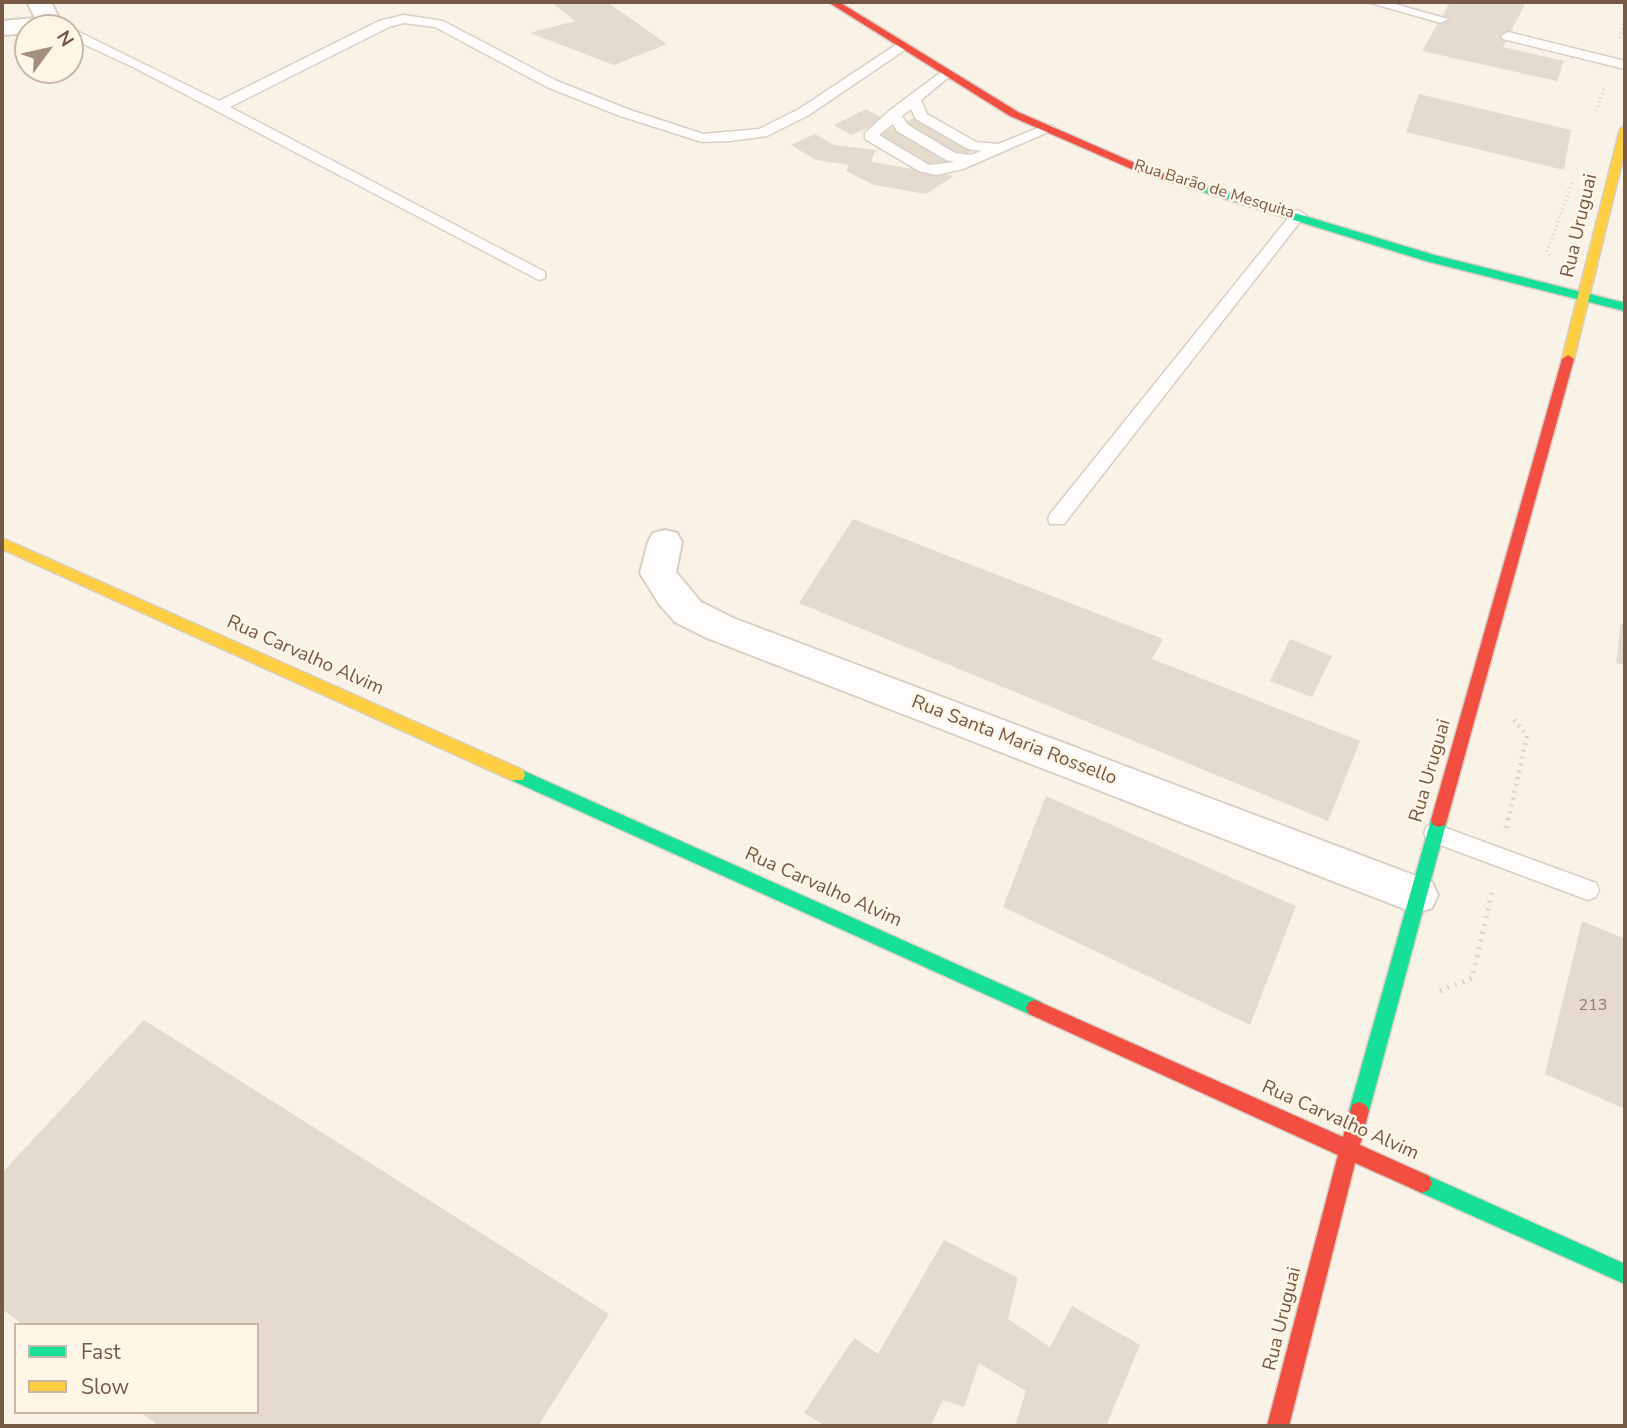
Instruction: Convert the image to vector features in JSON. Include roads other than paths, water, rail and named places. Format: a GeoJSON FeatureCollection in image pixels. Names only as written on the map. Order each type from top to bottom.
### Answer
{"type":"FeatureCollection","features":[{"type":"Feature","properties":{"kind":"main road","name":"Rua Barão de Mesquita"},"geometry":{"type":"LineString","coordinates":[[833,2],[1014,114],[1140,169],[1298,215],[1430,258],[1625,307]]}},
{"type":"Feature","properties":{"kind":"main road","name":"Rua Uruguai"},"geometry":{"type":"LineString","coordinates":[[1278,1426],[1348,1147],[1586,296],[1594,248],[1625,129]]}},
{"type":"Feature","properties":{"kind":"main road","name":"Rua Carvalho Alvim"},"geometry":{"type":"LineString","coordinates":[[2,543],[1625,1274]]}},
{"type":"Feature","properties":{"kind":"street","name":"Rua Santa Maria Rossello"},"geometry":{"type":"LineString","coordinates":[[665,542],[658,573],[671,595],[688,612],[720,628],[1417,895]]}},
{"type":"Feature","properties":{"kind":"lane"},"geometry":{"type":"LineString","coordinates":[[1373,2],[1441,19]]}},
{"type":"Feature","properties":{"kind":"lane"},"geometry":{"type":"LineString","coordinates":[[219,107],[384,24],[404,19],[438,24],[552,84],[625,113],[702,138],[730,137],[762,133],[804,112],[902,47]]}},
{"type":"Feature","properties":{"kind":"lane"},"geometry":{"type":"LineString","coordinates":[[1508,36],[1625,65]]}},
{"type":"Feature","properties":{"kind":"lane"},"geometry":{"type":"LineString","coordinates":[[84,40],[219,107],[539,275]]}},
{"type":"Feature","properties":{"kind":"lane"},"geometry":{"type":"LineString","coordinates":[[945,73],[899,110],[890,133],[941,163],[954,167],[1048,129]]}},
{"type":"Feature","properties":{"kind":"lane"},"geometry":{"type":"LineString","coordinates":[[899,110],[921,116],[973,146],[1001,148]]}},
{"type":"Feature","properties":{"kind":"lane"},"geometry":{"type":"LineString","coordinates":[[899,110],[902,128],[951,157],[979,157]]}},
{"type":"Feature","properties":{"kind":"lane"},"geometry":{"type":"LineString","coordinates":[[1057,519],[1298,215]]}},
{"type":"Feature","properties":{"kind":"lane"},"geometry":{"type":"LineString","coordinates":[[1435,833],[1588,890]]}}]}
